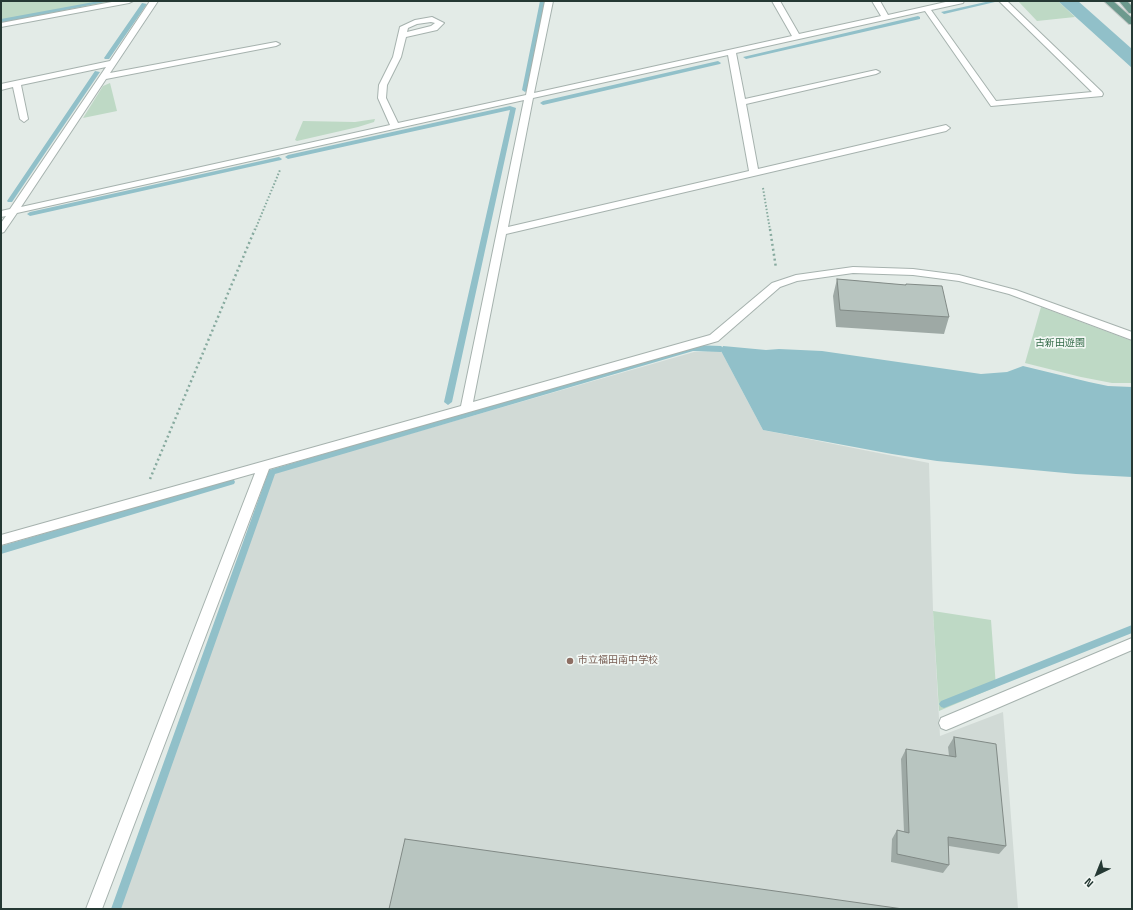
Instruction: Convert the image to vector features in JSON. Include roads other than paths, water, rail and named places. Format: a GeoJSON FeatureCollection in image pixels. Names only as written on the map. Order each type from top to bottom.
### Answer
{"type":"FeatureCollection","features":[{"type":"Feature","properties":{"kind":"main road"},"geometry":{"type":"LineString","coordinates":[[1108,1],[1132,22]]}},
{"type":"Feature","properties":{"kind":"main road"},"geometry":{"type":"LineString","coordinates":[[1123,1],[1132,11]]}},
{"type":"Feature","properties":{"kind":"street"},"geometry":{"type":"LineString","coordinates":[[1,25],[129,1]]}},
{"type":"Feature","properties":{"kind":"street"},"geometry":{"type":"LineString","coordinates":[[1,230],[154,1]]}},
{"type":"Feature","properties":{"kind":"street"},"geometry":{"type":"LineString","coordinates":[[466,407],[549,1]]}},
{"type":"Feature","properties":{"kind":"street"},"geometry":{"type":"LineString","coordinates":[[776,1],[797,37]]}},
{"type":"Feature","properties":{"kind":"street"},"geometry":{"type":"LineString","coordinates":[[876,1],[886,18]]}},
{"type":"Feature","properties":{"kind":"street"},"geometry":{"type":"LineString","coordinates":[[1,214],[960,1]]}},
{"type":"Feature","properties":{"kind":"street"},"geometry":{"type":"LineString","coordinates":[[927,8],[994,104],[1099,94],[1003,1]]}},
{"type":"Feature","properties":{"kind":"street"},"geometry":{"type":"LineString","coordinates":[[395,127],[382,98],[383,85],[397,57],[403,36]]}},
{"type":"Feature","properties":{"kind":"street"},"geometry":{"type":"LineString","coordinates":[[103,77],[276,44]]}},
{"type":"Feature","properties":{"kind":"street"},"geometry":{"type":"LineString","coordinates":[[732,52],[741,102],[757,172]]}},
{"type":"Feature","properties":{"kind":"street"},"geometry":{"type":"LineString","coordinates":[[1,86],[112,63]]}},
{"type":"Feature","properties":{"kind":"street"},"geometry":{"type":"LineString","coordinates":[[741,102],[876,72]]}},
{"type":"Feature","properties":{"kind":"street"},"geometry":{"type":"LineString","coordinates":[[16,84],[24,119]]}},
{"type":"Feature","properties":{"kind":"street"},"geometry":{"type":"LineString","coordinates":[[501,232],[946,128]]}},
{"type":"Feature","properties":{"kind":"street"},"geometry":{"type":"LineString","coordinates":[[1,540],[466,407],[714,338],[778,284],[796,278],[854,270],[913,272],[959,278],[1012,292],[1132,336]]}},
{"type":"Feature","properties":{"kind":"street"},"geometry":{"type":"LineString","coordinates":[[94,909],[264,465]]}},
{"type":"Feature","properties":{"kind":"street"},"geometry":{"type":"LineString","coordinates":[[946,723],[1132,644]]}},
{"type":"Feature","properties":{"kind":"water"},"geometry":{"type":"Polygon","coordinates":[[[1058,1],[1078,1],[1132,49],[1132,68],[1058,1]]]}},
{"type":"Feature","properties":{"kind":"water"},"geometry":{"type":"Polygon","coordinates":[[[723,346],[766,350],[779,349],[822,351],[981,374],[1007,372],[1023,366],[1108,386],[1132,387],[1132,477],[1076,474],[937,461],[763,430],[721,351],[723,346]]]}},
{"type":"Feature","properties":{"kind":"waterway"},"geometry":{"type":"LineString","coordinates":[[1,21],[107,1]]}},
{"type":"Feature","properties":{"kind":"waterway"},"geometry":{"type":"LineString","coordinates":[[525,90],[543,1]]}},
{"type":"Feature","properties":{"kind":"waterway"},"geometry":{"type":"LineString","coordinates":[[944,12],[992,2]]}},
{"type":"Feature","properties":{"kind":"waterway"},"geometry":{"type":"LineString","coordinates":[[107,58],[144,4]]}},
{"type":"Feature","properties":{"kind":"waterway"},"geometry":{"type":"LineString","coordinates":[[746,57],[918,18]]}},
{"type":"Feature","properties":{"kind":"waterway"},"geometry":{"type":"LineString","coordinates":[[543,103],[718,63]]}},
{"type":"Feature","properties":{"kind":"waterway"},"geometry":{"type":"LineString","coordinates":[[10,201],[97,72]]}},
{"type":"Feature","properties":{"kind":"waterway"},"geometry":{"type":"LineString","coordinates":[[288,157],[510,108]]}},
{"type":"Feature","properties":{"kind":"waterway"},"geometry":{"type":"LineString","coordinates":[[448,402],[513,108]]}},
{"type":"Feature","properties":{"kind":"waterway"},"geometry":{"type":"LineString","coordinates":[[30,214],[279,159]]}},
{"type":"Feature","properties":{"kind":"waterway"},"geometry":{"type":"LineString","coordinates":[[116,909],[272,472],[693,348],[721,349]]}},
{"type":"Feature","properties":{"kind":"waterway"},"geometry":{"type":"LineString","coordinates":[[1,550],[231,482]]}},
{"type":"Feature","properties":{"kind":"waterway"},"geometry":{"type":"LineString","coordinates":[[944,704],[1132,629]]}},
{"type":"Feature","properties":{"kind":"place","name":"市立福田南中学校"},"geometry":{"type":"Point","coordinates":[570,661]}},
{"type":"Feature","properties":{"kind":"park label","name":"古新田遊園"},"geometry":{"type":"Point","coordinates":[1060,344]}}]}
